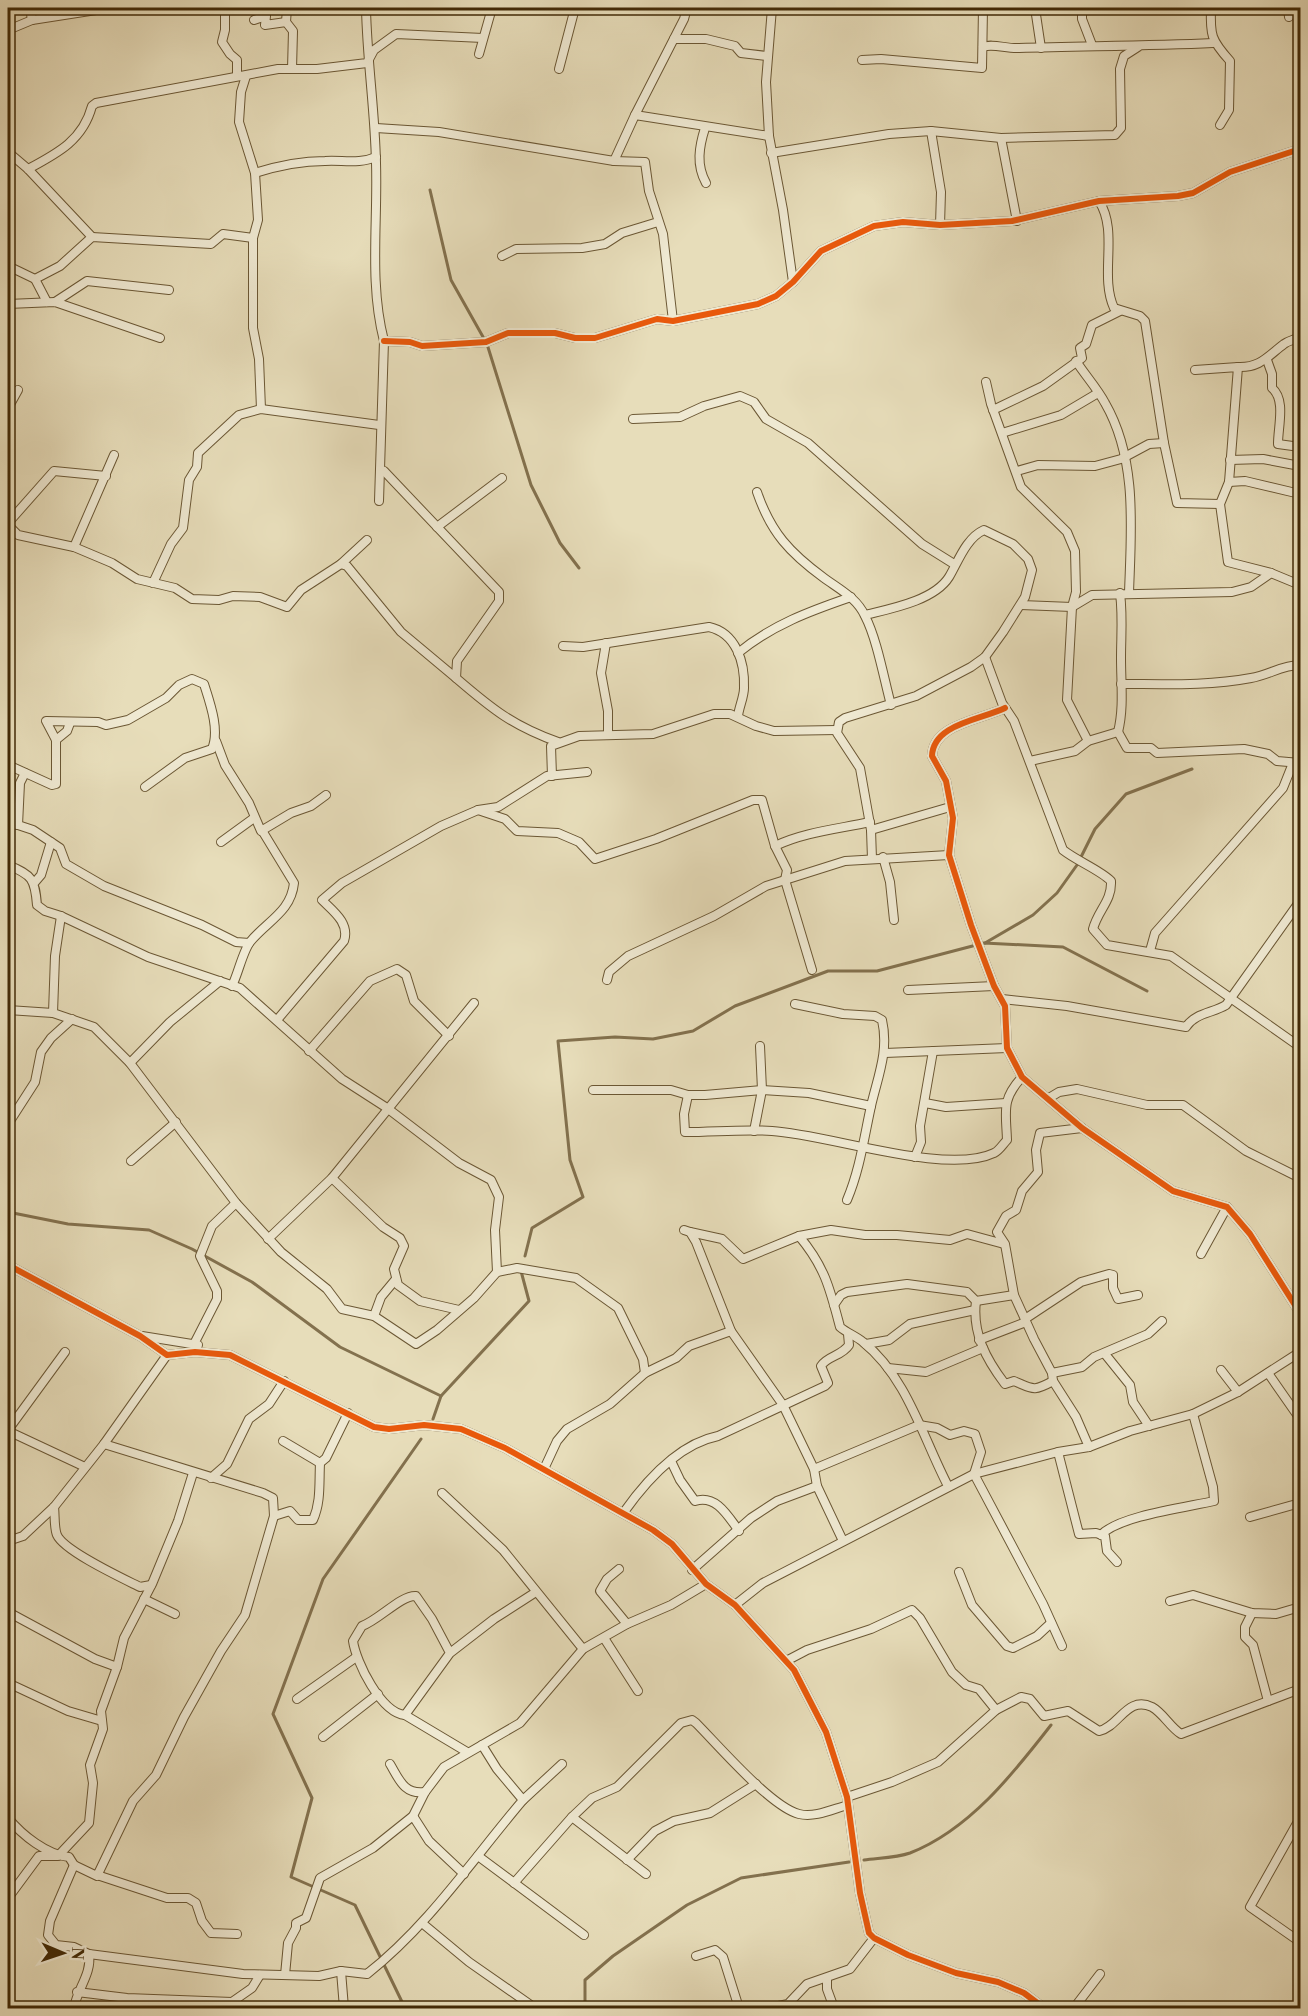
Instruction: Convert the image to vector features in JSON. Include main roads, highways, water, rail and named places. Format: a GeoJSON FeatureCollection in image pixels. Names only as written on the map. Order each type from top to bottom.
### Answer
{"type":"FeatureCollection","features":[{"type":"Feature","properties":{"kind":"waterway"},"geometry":{"type":"LineString","coordinates":[[430,190],[451,280],[487,344],[531,485],[560,543],[579,568]]}},
{"type":"Feature","properties":{"kind":"waterway"},"geometry":{"type":"LineString","coordinates":[[985,943],[1033,915],[1057,893],[1077,865],[1095,829],[1126,794],[1192,769]]}},
{"type":"Feature","properties":{"kind":"waterway"},"geometry":{"type":"LineString","coordinates":[[525,1256],[532,1228],[583,1197],[570,1160],[558,1041],[615,1037],[653,1039],[693,1031],[735,1006],[828,971],[877,971],[984,943],[1063,947],[1147,991]]}},
{"type":"Feature","properties":{"kind":"waterway"},"geometry":{"type":"LineString","coordinates":[[8,1212],[68,1224],[149,1230],[192,1249],[252,1282],[340,1347],[441,1396]]}},
{"type":"Feature","properties":{"kind":"waterway"},"geometry":{"type":"LineString","coordinates":[[433,1419],[441,1396],[529,1301],[521,1271]]}},
{"type":"Feature","properties":{"kind":"waterway"},"geometry":{"type":"LineString","coordinates":[[405,2008],[355,1905],[291,1877],[312,1798],[273,1714],[323,1579],[421,1439]]}},
{"type":"Feature","properties":{"kind":"waterway"},"geometry":{"type":"LineString","coordinates":[[864,1860],[910,1853],[952,1830],[971,1815],[1005,1781],[1051,1725]]}},
{"type":"Feature","properties":{"kind":"waterway"},"geometry":{"type":"LineString","coordinates":[[585,2008],[585,1980],[613,1956],[687,1905],[741,1878],[849,1862]]}}]}
